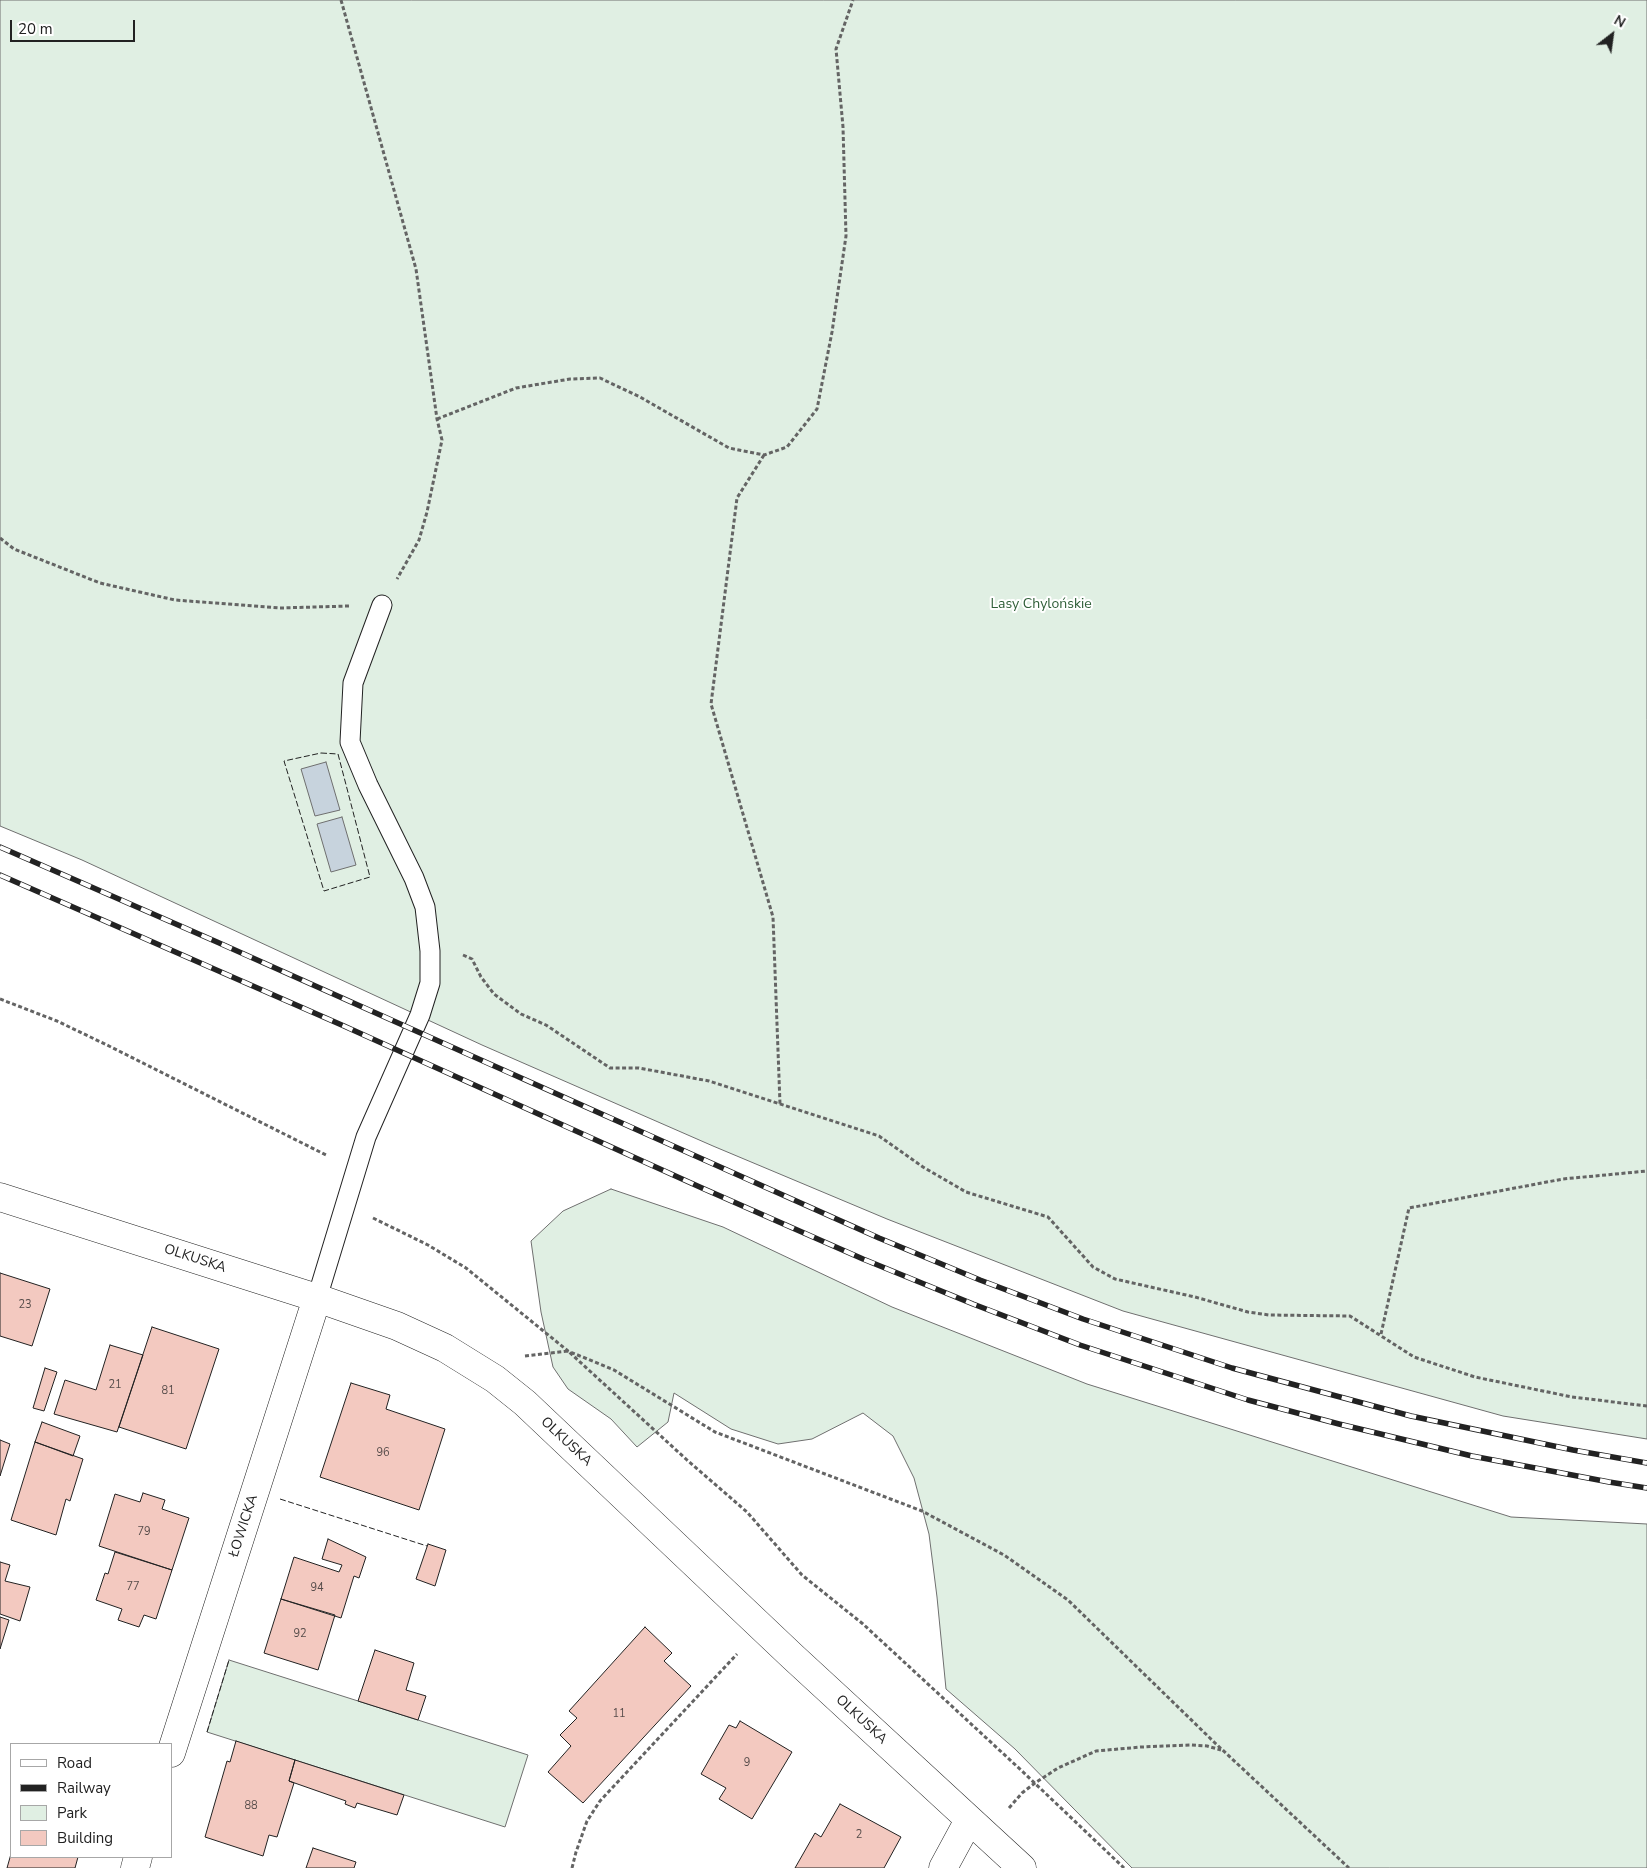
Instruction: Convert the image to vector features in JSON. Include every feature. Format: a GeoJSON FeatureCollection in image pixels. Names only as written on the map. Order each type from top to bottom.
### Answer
{"type":"FeatureCollection","features":[{"type":"Feature","properties":{"kind":"street","name":"OLKUSKA"},"geometry":{"type":"LineString","coordinates":[[0,1197],[317,1298],[397,1326],[445,1348],[484,1372],[525,1403],[762,1627],[1022,1868]]}},
{"type":"Feature","properties":{"kind":"street","name":"ŁOWICKA"},"geometry":{"type":"LineString","coordinates":[[172,1751],[317,1298]]}},
{"type":"Feature","properties":{"kind":"street"},"geometry":{"type":"LineString","coordinates":[[943,1868],[969,1820]]}},
{"type":"Feature","properties":{"kind":"lane"},"geometry":{"type":"LineString","coordinates":[[317,1298],[356,1169],[382,1098],[398,1067],[420,1015],[430,983],[430,951],[424,907],[414,878],[368,785],[350,742],[353,683],[382,605]]}},
{"type":"Feature","properties":{"kind":"path"},"geometry":{"type":"LineString","coordinates":[[0,538],[14,549],[100,583],[175,600],[280,608],[382,605],[419,540],[427,512],[442,440],[437,419],[416,269],[342,0]]}},
{"type":"Feature","properties":{"kind":"path"},"geometry":{"type":"LineString","coordinates":[[437,419],[516,388],[570,379],[600,378],[640,397],[729,448],[764,455],[787,447],[817,409],[832,332],[846,236],[843,127],[836,49],[853,0]]}},
{"type":"Feature","properties":{"kind":"path"},"geometry":{"type":"LineString","coordinates":[[764,455],[737,498],[711,704],[772,917],[780,1104]]}},
{"type":"Feature","properties":{"kind":"path"},"geometry":{"type":"LineString","coordinates":[[462,955],[472,960],[481,977],[494,994],[521,1014],[546,1025],[610,1068],[639,1068],[709,1082],[879,1136],[922,1167],[966,1192],[1048,1217],[1093,1267],[1115,1279],[1195,1297],[1248,1312],[1269,1315],[1350,1316],[1381,1334],[1414,1357],[1475,1378],[1572,1397],[1647,1406]]}},
{"type":"Feature","properties":{"kind":"path"},"geometry":{"type":"LineString","coordinates":[[0,999],[57,1021],[356,1169]]}},
{"type":"Feature","properties":{"kind":"path"},"geometry":{"type":"LineString","coordinates":[[1381,1334],[1409,1208],[1563,1179],[1647,1171]]}},
{"type":"Feature","properties":{"kind":"path"},"geometry":{"type":"LineString","coordinates":[[346,1204],[428,1245],[466,1268],[568,1352],[747,1512],[802,1575],[863,1624],[1124,1868]]}},
{"type":"Feature","properties":{"kind":"path"},"geometry":{"type":"LineString","coordinates":[[484,1372],[504,1359],[568,1352],[614,1370],[715,1432],[922,1511],[1004,1555],[1068,1600],[1222,1750],[1350,1868]]}},
{"type":"Feature","properties":{"kind":"path"},"geometry":{"type":"LineString","coordinates":[[572,1868],[588,1821],[600,1801],[762,1627]]}},
{"type":"Feature","properties":{"kind":"path"},"geometry":{"type":"LineString","coordinates":[[1009,1808],[1022,1793],[1035,1783],[1058,1768],[1096,1751],[1191,1744],[1222,1750]]}},
{"type":"Feature","properties":{"kind":"green space","name":"Lasy Chylońskie"},"geometry":{"type":"Polygon","coordinates":[[[0,0],[1647,0],[1647,1439],[1503,1416],[1123,1311],[887,1219],[713,1146],[482,1045],[82,860],[0,826],[0,0]]]}},
{"type":"Feature","properties":{"kind":"green space"},"geometry":{"type":"Polygon","coordinates":[[[611,1189],[723,1227],[892,1307],[1087,1384],[1511,1517],[1647,1524],[1647,1868],[1132,1868],[1015,1749],[946,1689],[929,1534],[914,1478],[893,1436],[863,1413],[812,1439],[778,1444],[731,1429],[674,1393],[668,1422],[637,1447],[611,1419],[568,1389],[553,1367],[541,1312],[531,1241],[563,1211],[611,1189]]]}},
{"type":"Feature","properties":{"kind":"green space"},"geometry":{"type":"Polygon","coordinates":[[[229,1660],[528,1755],[505,1827],[207,1732],[229,1660]]]}},
{"type":"Feature","properties":{"kind":"shaded area"},"geometry":{"type":"Polygon","coordinates":[[[326,762],[340,810],[315,816],[301,769],[326,762]]]}},
{"type":"Feature","properties":{"kind":"shaded area"},"geometry":{"type":"Polygon","coordinates":[[[342,817],[356,865],[331,872],[317,824],[342,817]]]}},
{"type":"Feature","properties":{"kind":"building"},"geometry":{"type":"Polygon","coordinates":[[[0,1273],[50,1289],[32,1346],[0,1336],[0,1273]]]}},
{"type":"Feature","properties":{"kind":"building"},"geometry":{"type":"Polygon","coordinates":[[[152,1327],[219,1349],[186,1449],[119,1427],[152,1327]]]}},
{"type":"Feature","properties":{"kind":"building"},"geometry":{"type":"Polygon","coordinates":[[[110,1345],[143,1355],[117,1432],[54,1414],[65,1380],[96,1390],[110,1345]]]}},
{"type":"Feature","properties":{"kind":"building"},"geometry":{"type":"Polygon","coordinates":[[[45,1368],[57,1372],[44,1411],[33,1408],[45,1368]]]}},
{"type":"Feature","properties":{"kind":"building"},"geometry":{"type":"Polygon","coordinates":[[[351,1383],[390,1395],[386,1409],[445,1429],[419,1510],[320,1477],[351,1383]]]}},
{"type":"Feature","properties":{"kind":"building"},"geometry":{"type":"Polygon","coordinates":[[[42,1422],[80,1436],[73,1456],[35,1442],[42,1422]]]}},
{"type":"Feature","properties":{"kind":"building"},"geometry":{"type":"Polygon","coordinates":[[[0,1440],[10,1444],[0,1476],[0,1440]]]}},
{"type":"Feature","properties":{"kind":"building"},"geometry":{"type":"Polygon","coordinates":[[[35,1442],[83,1459],[70,1501],[66,1499],[56,1535],[11,1520],[35,1442]]]}},
{"type":"Feature","properties":{"kind":"building"},"geometry":{"type":"Polygon","coordinates":[[[143,1493],[165,1500],[162,1509],[189,1518],[172,1570],[99,1546],[115,1494],[140,1502],[143,1493]]]}},
{"type":"Feature","properties":{"kind":"building"},"geometry":{"type":"Polygon","coordinates":[[[328,1539],[366,1557],[359,1578],[354,1576],[341,1618],[281,1599],[294,1557],[339,1572],[342,1565],[322,1559],[328,1539]]]}},
{"type":"Feature","properties":{"kind":"building"},"geometry":{"type":"Polygon","coordinates":[[[428,1544],[446,1550],[435,1586],[416,1579],[428,1544]]]}},
{"type":"Feature","properties":{"kind":"building"},"geometry":{"type":"Polygon","coordinates":[[[115,1552],[172,1570],[156,1619],[144,1615],[139,1627],[118,1620],[122,1609],[96,1600],[105,1573],[108,1574],[115,1552]]]}},
{"type":"Feature","properties":{"kind":"building"},"geometry":{"type":"Polygon","coordinates":[[[0,1562],[10,1565],[5,1581],[30,1587],[20,1621],[0,1614],[0,1562]]]}},
{"type":"Feature","properties":{"kind":"building"},"geometry":{"type":"Polygon","coordinates":[[[281,1599],[335,1615],[318,1670],[264,1653],[281,1599]]]}},
{"type":"Feature","properties":{"kind":"building"},"geometry":{"type":"Polygon","coordinates":[[[0,1617],[9,1620],[0,1649],[0,1617]]]}},
{"type":"Feature","properties":{"kind":"building"},"geometry":{"type":"Polygon","coordinates":[[[645,1627],[672,1653],[664,1661],[691,1686],[583,1803],[548,1772],[571,1746],[560,1735],[577,1718],[569,1711],[645,1627]]]}},
{"type":"Feature","properties":{"kind":"building"},"geometry":{"type":"Polygon","coordinates":[[[375,1650],[414,1663],[406,1690],[426,1696],[418,1720],[358,1701],[375,1650]]]}},
{"type":"Feature","properties":{"kind":"building"},"geometry":{"type":"Polygon","coordinates":[[[740,1721],[792,1752],[752,1819],[719,1799],[726,1788],[701,1774],[729,1725],[736,1728],[740,1721]]]}},
{"type":"Feature","properties":{"kind":"building"},"geometry":{"type":"Polygon","coordinates":[[[236,1741],[295,1760],[289,1781],[294,1783],[277,1837],[269,1835],[263,1856],[205,1837],[227,1761],[230,1762],[236,1741]]]}},
{"type":"Feature","properties":{"kind":"building"},"geometry":{"type":"Polygon","coordinates":[[[295,1760],[404,1795],[397,1815],[357,1803],[355,1808],[345,1804],[346,1801],[289,1781],[295,1760]]]}},
{"type":"Feature","properties":{"kind":"building"},"geometry":{"type":"Polygon","coordinates":[[[840,1804],[901,1837],[884,1868],[795,1868],[815,1833],[821,1837],[840,1804]]]}},
{"type":"Feature","properties":{"kind":"building"},"geometry":{"type":"Polygon","coordinates":[[[313,1848],[356,1862],[354,1868],[306,1868],[313,1848]]]}},
{"type":"Feature","properties":{"kind":"building"},"geometry":{"type":"Polygon","coordinates":[[[10,1858],[78,1858],[75,1868],[7,1868],[10,1858]]]}},
{"type":"Feature","properties":{"kind":"railway"},"geometry":{"type":"LineString","coordinates":[[0,847],[879,1238],[980,1280],[1083,1319],[1232,1368],[1411,1416],[1573,1450],[1647,1463]]}},
{"type":"Feature","properties":{"kind":"railway"},"geometry":{"type":"LineString","coordinates":[[0,875],[344,1026],[863,1259],[1080,1345],[1248,1400],[1339,1424],[1472,1456],[1647,1488]]}},
{"type":"Feature","properties":{"kind":"fence"},"geometry":{"type":"LineString","coordinates":[[321,753],[338,754],[370,877],[324,891],[284,761],[321,753]]}},
{"type":"Feature","properties":{"kind":"fence"},"geometry":{"type":"LineString","coordinates":[[280,1499],[427,1546]]}},
{"type":"Feature","properties":{"kind":"fence"},"geometry":{"type":"LineString","coordinates":[[207,1732],[229,1660]]}}]}
